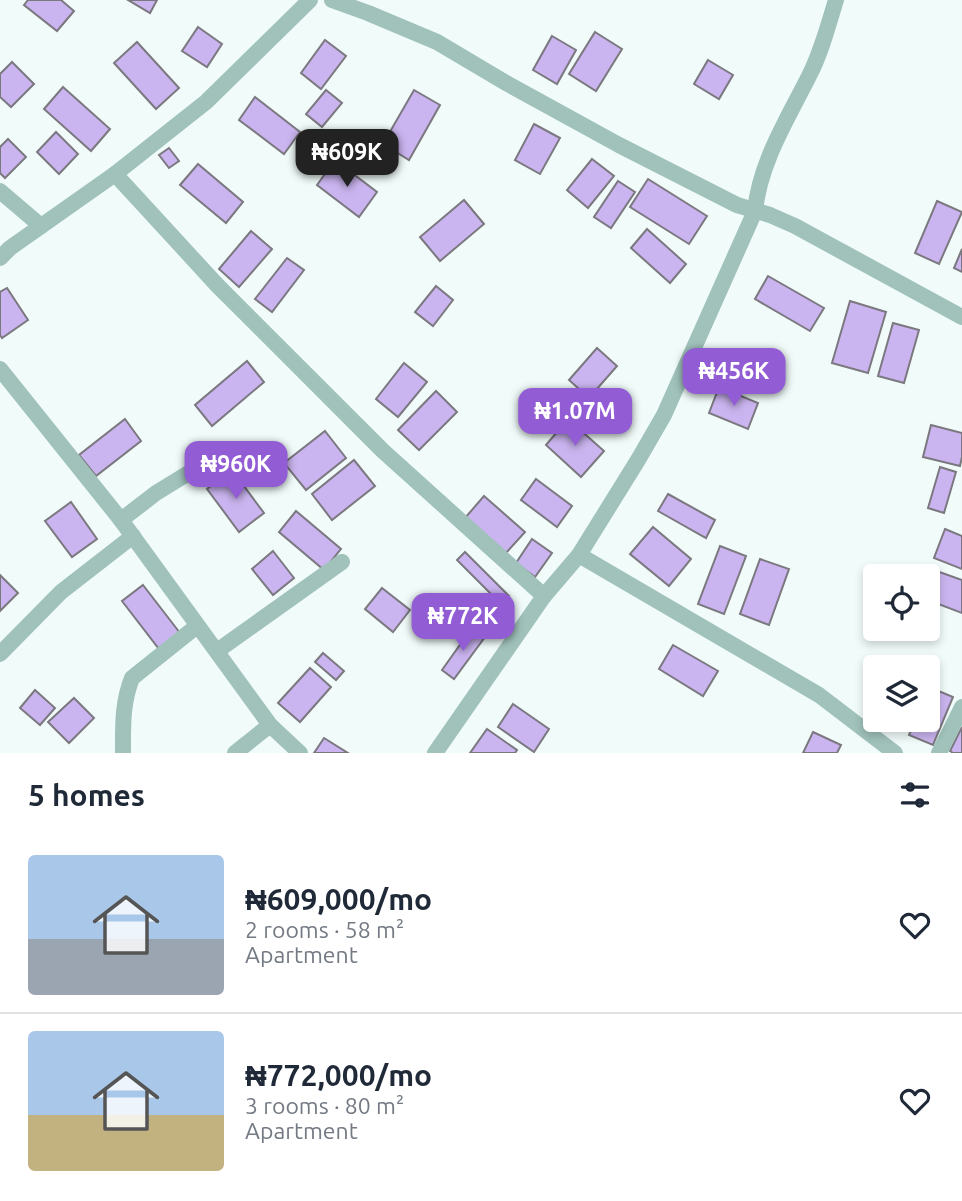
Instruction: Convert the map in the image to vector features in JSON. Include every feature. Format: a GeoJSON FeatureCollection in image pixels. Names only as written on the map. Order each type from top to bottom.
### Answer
{"type":"FeatureCollection","features":[{"type":"Feature","properties":{"kind":"street"},"geometry":{"type":"LineString","coordinates":[[0,258],[10,248],[115,174],[206,102],[310,0]]}},
{"type":"Feature","properties":{"kind":"street"},"geometry":{"type":"LineString","coordinates":[[332,0],[437,42],[498,79],[619,145],[737,205],[770,215],[828,242],[962,317]]}},
{"type":"Feature","properties":{"kind":"street"},"geometry":{"type":"LineString","coordinates":[[441,751],[544,596],[579,555],[664,415],[755,211],[765,165],[811,74],[836,0]]}},
{"type":"Feature","properties":{"kind":"street"},"geometry":{"type":"LineString","coordinates":[[115,174],[217,285],[383,451],[544,596]]}},
{"type":"Feature","properties":{"kind":"street"},"geometry":{"type":"LineString","coordinates":[[0,191],[41,226]]}},
{"type":"Feature","properties":{"kind":"street"},"geometry":{"type":"LineString","coordinates":[[0,369],[121,520],[270,724],[300,753]]}},
{"type":"Feature","properties":{"kind":"street"},"geometry":{"type":"LineString","coordinates":[[121,520],[156,493],[226,450]]}},
{"type":"Feature","properties":{"kind":"street"},"geometry":{"type":"LineString","coordinates":[[0,654],[61,592],[133,536]]}},
{"type":"Feature","properties":{"kind":"street"},"geometry":{"type":"LineString","coordinates":[[579,555],[819,695],[895,753]]}},
{"type":"Feature","properties":{"kind":"street"},"geometry":{"type":"LineString","coordinates":[[218,651],[342,562]]}},
{"type":"Feature","properties":{"kind":"street"},"geometry":{"type":"LineString","coordinates":[[123,753],[123,708],[132,678],[197,626]]}},
{"type":"Feature","properties":{"kind":"street"},"geometry":{"type":"LineString","coordinates":[[939,753],[962,707]]}},
{"type":"Feature","properties":{"kind":"street"},"geometry":{"type":"LineString","coordinates":[[235,753],[270,724]]}},
{"type":"Feature","properties":{"kind":"building"},"geometry":{"type":"Polygon","coordinates":[[[28,0],[61,0],[74,11],[57,31],[24,5],[28,0]]]}},
{"type":"Feature","properties":{"kind":"building"},"geometry":{"type":"Polygon","coordinates":[[[128,0],[157,0],[150,13],[128,0]]]}},
{"type":"Feature","properties":{"kind":"building"},"geometry":{"type":"Polygon","coordinates":[[[198,27],[222,44],[207,67],[182,51],[198,27]]]}},
{"type":"Feature","properties":{"kind":"building"},"geometry":{"type":"Polygon","coordinates":[[[595,32],[622,49],[596,91],[569,74],[595,32]]]}},
{"type":"Feature","properties":{"kind":"building"},"geometry":{"type":"Polygon","coordinates":[[[552,36],[576,50],[557,84],[533,70],[552,36]]]}},
{"type":"Feature","properties":{"kind":"building"},"geometry":{"type":"Polygon","coordinates":[[[325,40],[346,56],[321,89],[301,73],[325,40]]]}},
{"type":"Feature","properties":{"kind":"building"},"geometry":{"type":"Polygon","coordinates":[[[137,42],[179,88],[156,109],[114,63],[137,42]]]}},
{"type":"Feature","properties":{"kind":"building"},"geometry":{"type":"Polygon","coordinates":[[[708,60],[733,75],[719,99],[694,84],[708,60]]]}},
{"type":"Feature","properties":{"kind":"building"},"geometry":{"type":"Polygon","coordinates":[[[12,62],[34,84],[11,107],[0,97],[0,74],[12,62]]]}},
{"type":"Feature","properties":{"kind":"building"},"geometry":{"type":"Polygon","coordinates":[[[63,87],[110,129],[91,151],[44,109],[63,87]]]}},
{"type":"Feature","properties":{"kind":"building"},"geometry":{"type":"Polygon","coordinates":[[[326,90],[342,103],[322,127],[306,114],[326,90]]]}},
{"type":"Feature","properties":{"kind":"building"},"geometry":{"type":"Polygon","coordinates":[[[414,90],[440,105],[409,160],[383,144],[414,90]]]}},
{"type":"Feature","properties":{"kind":"building"},"geometry":{"type":"Polygon","coordinates":[[[255,97],[300,132],[284,154],[239,120],[255,97]]]}},
{"type":"Feature","properties":{"kind":"building"},"geometry":{"type":"Polygon","coordinates":[[[534,124],[560,138],[540,174],[515,160],[534,124]]]}},
{"type":"Feature","properties":{"kind":"building"},"geometry":{"type":"Polygon","coordinates":[[[56,132],[78,154],[59,174],[37,152],[56,132]]]}},
{"type":"Feature","properties":{"kind":"building"},"geometry":{"type":"Polygon","coordinates":[[[8,139],[26,157],[5,178],[0,173],[0,147],[8,139]]]}},
{"type":"Feature","properties":{"kind":"building"},"geometry":{"type":"Polygon","coordinates":[[[169,148],[179,161],[169,168],[159,155],[169,148]]]}},
{"type":"Feature","properties":{"kind":"building"},"geometry":{"type":"Polygon","coordinates":[[[592,159],[614,176],[588,208],[567,190],[592,159]]]}},
{"type":"Feature","properties":{"kind":"building"},"geometry":{"type":"Polygon","coordinates":[[[335,160],[377,192],[359,217],[317,185],[335,160]]]}},
{"type":"Feature","properties":{"kind":"building"},"geometry":{"type":"Polygon","coordinates":[[[198,164],[243,202],[226,223],[180,185],[198,164]]]}},
{"type":"Feature","properties":{"kind":"building"},"geometry":{"type":"Polygon","coordinates":[[[648,179],[707,216],[689,244],[630,207],[648,179]]]}},
{"type":"Feature","properties":{"kind":"building"},"geometry":{"type":"Polygon","coordinates":[[[618,181],[635,192],[611,228],[594,217],[618,181]]]}},
{"type":"Feature","properties":{"kind":"building"},"geometry":{"type":"Polygon","coordinates":[[[464,200],[484,224],[440,261],[420,237],[464,200]]]}},
{"type":"Feature","properties":{"kind":"building"},"geometry":{"type":"Polygon","coordinates":[[[937,201],[962,212],[939,264],[915,253],[937,201]]]}},
{"type":"Feature","properties":{"kind":"building"},"geometry":{"type":"Polygon","coordinates":[[[647,229],[686,264],[670,283],[631,248],[647,229]]]}},
{"type":"Feature","properties":{"kind":"building"},"geometry":{"type":"Polygon","coordinates":[[[251,231],[272,249],[239,287],[219,269],[251,231]]]}},
{"type":"Feature","properties":{"kind":"building"},"geometry":{"type":"Polygon","coordinates":[[[962,249],[962,272],[954,268],[962,249]]]}},
{"type":"Feature","properties":{"kind":"building"},"geometry":{"type":"Polygon","coordinates":[[[287,258],[304,270],[272,312],[255,299],[287,258]]]}},
{"type":"Feature","properties":{"kind":"building"},"geometry":{"type":"Polygon","coordinates":[[[768,276],[824,308],[810,331],[755,299],[768,276]]]}},
{"type":"Feature","properties":{"kind":"building"},"geometry":{"type":"Polygon","coordinates":[[[436,286],[453,300],[433,326],[415,312],[436,286]]]}},
{"type":"Feature","properties":{"kind":"building"},"geometry":{"type":"Polygon","coordinates":[[[7,288],[28,320],[2,338],[0,292],[7,288]]]}},
{"type":"Feature","properties":{"kind":"building"},"geometry":{"type":"Polygon","coordinates":[[[850,301],[886,312],[868,373],[832,363],[850,301]]]}},
{"type":"Feature","properties":{"kind":"building"},"geometry":{"type":"Polygon","coordinates":[[[893,323],[919,330],[904,383],[878,376],[893,323]]]}},
{"type":"Feature","properties":{"kind":"building"},"geometry":{"type":"Polygon","coordinates":[[[597,348],[617,366],[589,398],[569,380],[597,348]]]}},
{"type":"Feature","properties":{"kind":"building"},"geometry":{"type":"Polygon","coordinates":[[[247,361],[264,382],[212,426],[195,405],[247,361]]]}},
{"type":"Feature","properties":{"kind":"building"},"geometry":{"type":"Polygon","coordinates":[[[404,363],[427,382],[398,417],[376,399],[404,363]]]}},
{"type":"Feature","properties":{"kind":"building"},"geometry":{"type":"Polygon","coordinates":[[[719,387],[758,403],[748,429],[709,413],[719,387]]]}},
{"type":"Feature","properties":{"kind":"building"},"geometry":{"type":"Polygon","coordinates":[[[436,391],[457,412],[419,450],[398,430],[436,391]]]}},
{"type":"Feature","properties":{"kind":"building"},"geometry":{"type":"Polygon","coordinates":[[[125,419],[141,441],[96,476],[79,455],[125,419]]]}},
{"type":"Feature","properties":{"kind":"building"},"geometry":{"type":"Polygon","coordinates":[[[568,419],[604,451],[581,477],[546,445],[568,419]]]}},
{"type":"Feature","properties":{"kind":"building"},"geometry":{"type":"Polygon","coordinates":[[[931,425],[962,433],[960,466],[923,457],[931,425]]]}},
{"type":"Feature","properties":{"kind":"building"},"geometry":{"type":"Polygon","coordinates":[[[325,431],[346,458],[306,490],[284,463],[325,431]]]}},
{"type":"Feature","properties":{"kind":"building"},"geometry":{"type":"Polygon","coordinates":[[[354,460],[375,486],[332,520],[312,494],[354,460]]]}},
{"type":"Feature","properties":{"kind":"building"},"geometry":{"type":"Polygon","coordinates":[[[940,467],[956,472],[944,513],[928,508],[940,467]]]}},
{"type":"Feature","properties":{"kind":"building"},"geometry":{"type":"Polygon","coordinates":[[[232,470],[264,513],[239,532],[207,489],[232,470]]]}},
{"type":"Feature","properties":{"kind":"building"},"geometry":{"type":"Polygon","coordinates":[[[536,479],[572,506],[557,527],[521,500],[536,479]]]}},
{"type":"Feature","properties":{"kind":"building"},"geometry":{"type":"Polygon","coordinates":[[[668,494],[715,520],[706,538],[658,511],[668,494]]]}},
{"type":"Feature","properties":{"kind":"building"},"geometry":{"type":"Polygon","coordinates":[[[484,496],[525,532],[506,553],[465,518],[484,496]]]}},
{"type":"Feature","properties":{"kind":"building"},"geometry":{"type":"Polygon","coordinates":[[[71,502],[97,539],[72,557],[45,521],[71,502]]]}},
{"type":"Feature","properties":{"kind":"building"},"geometry":{"type":"Polygon","coordinates":[[[296,511],[341,549],[324,570],[279,532],[296,511]]]}},
{"type":"Feature","properties":{"kind":"building"},"geometry":{"type":"Polygon","coordinates":[[[653,527],[691,559],[669,586],[630,554],[653,527]]]}},
{"type":"Feature","properties":{"kind":"building"},"geometry":{"type":"Polygon","coordinates":[[[945,529],[962,536],[962,569],[934,558],[945,529]]]}},
{"type":"Feature","properties":{"kind":"building"},"geometry":{"type":"Polygon","coordinates":[[[532,539],[552,553],[535,577],[516,563],[532,539]]]}},
{"type":"Feature","properties":{"kind":"building"},"geometry":{"type":"Polygon","coordinates":[[[720,546],[746,556],[724,614],[698,604],[720,546]]]}},
{"type":"Feature","properties":{"kind":"building"},"geometry":{"type":"Polygon","coordinates":[[[273,551],[294,578],[273,595],[252,569],[273,551]]]}},
{"type":"Feature","properties":{"kind":"building"},"geometry":{"type":"Polygon","coordinates":[[[465,552],[509,596],[501,604],[457,560],[465,552]]]}},
{"type":"Feature","properties":{"kind":"building"},"geometry":{"type":"Polygon","coordinates":[[[760,559],[789,569],[769,625],[740,614],[760,559]]]}},
{"type":"Feature","properties":{"kind":"building"},"geometry":{"type":"Polygon","coordinates":[[[940,572],[962,580],[962,613],[940,605],[940,572]]]}},
{"type":"Feature","properties":{"kind":"building"},"geometry":{"type":"Polygon","coordinates":[[[0,575],[18,593],[0,611],[0,575]]]}},
{"type":"Feature","properties":{"kind":"building"},"geometry":{"type":"Polygon","coordinates":[[[143,585],[180,633],[159,649],[122,601],[143,585]]]}},
{"type":"Feature","properties":{"kind":"building"},"geometry":{"type":"Polygon","coordinates":[[[382,588],[410,610],[393,632],[365,609],[382,588]]]}},
{"type":"Feature","properties":{"kind":"building"},"geometry":{"type":"Polygon","coordinates":[[[493,597],[501,604],[479,626],[471,618],[493,597]]]}},
{"type":"Feature","properties":{"kind":"building"},"geometry":{"type":"Polygon","coordinates":[[[472,628],[485,637],[454,679],[442,670],[472,628]]]}},
{"type":"Feature","properties":{"kind":"building"},"geometry":{"type":"Polygon","coordinates":[[[673,645],[718,671],[703,696],[659,669],[673,645]]]}},
{"type":"Feature","properties":{"kind":"building"},"geometry":{"type":"Polygon","coordinates":[[[323,653],[344,671],[336,680],[315,662],[323,653]]]}},
{"type":"Feature","properties":{"kind":"building"},"geometry":{"type":"Polygon","coordinates":[[[310,668],[331,687],[300,722],[278,703],[310,668]]]}},
{"type":"Feature","properties":{"kind":"building"},"geometry":{"type":"Polygon","coordinates":[[[35,690],[55,708],[40,725],[20,708],[35,690]]]}},
{"type":"Feature","properties":{"kind":"building"},"geometry":{"type":"Polygon","coordinates":[[[940,692],[953,697],[940,728],[940,692]]]}},
{"type":"Feature","properties":{"kind":"building"},"geometry":{"type":"Polygon","coordinates":[[[74,698],[94,718],[69,743],[48,722],[74,698]]]}},
{"type":"Feature","properties":{"kind":"building"},"geometry":{"type":"Polygon","coordinates":[[[513,704],[549,729],[534,752],[498,727],[513,704]]]}},
{"type":"Feature","properties":{"kind":"building"},"geometry":{"type":"Polygon","coordinates":[[[962,727],[962,753],[953,753],[950,751],[962,727]]]}},
{"type":"Feature","properties":{"kind":"building"},"geometry":{"type":"Polygon","coordinates":[[[487,729],[517,750],[515,753],[470,753],[487,729]]]}},
{"type":"Feature","properties":{"kind":"building"},"geometry":{"type":"Polygon","coordinates":[[[813,732],[841,745],[837,753],[803,753],[813,732]]]}},
{"type":"Feature","properties":{"kind":"building"},"geometry":{"type":"Polygon","coordinates":[[[910,732],[938,732],[933,745],[909,735],[910,732]]]}},
{"type":"Feature","properties":{"kind":"building"},"geometry":{"type":"Polygon","coordinates":[[[324,738],[348,753],[314,753],[324,738]]]}}]}
